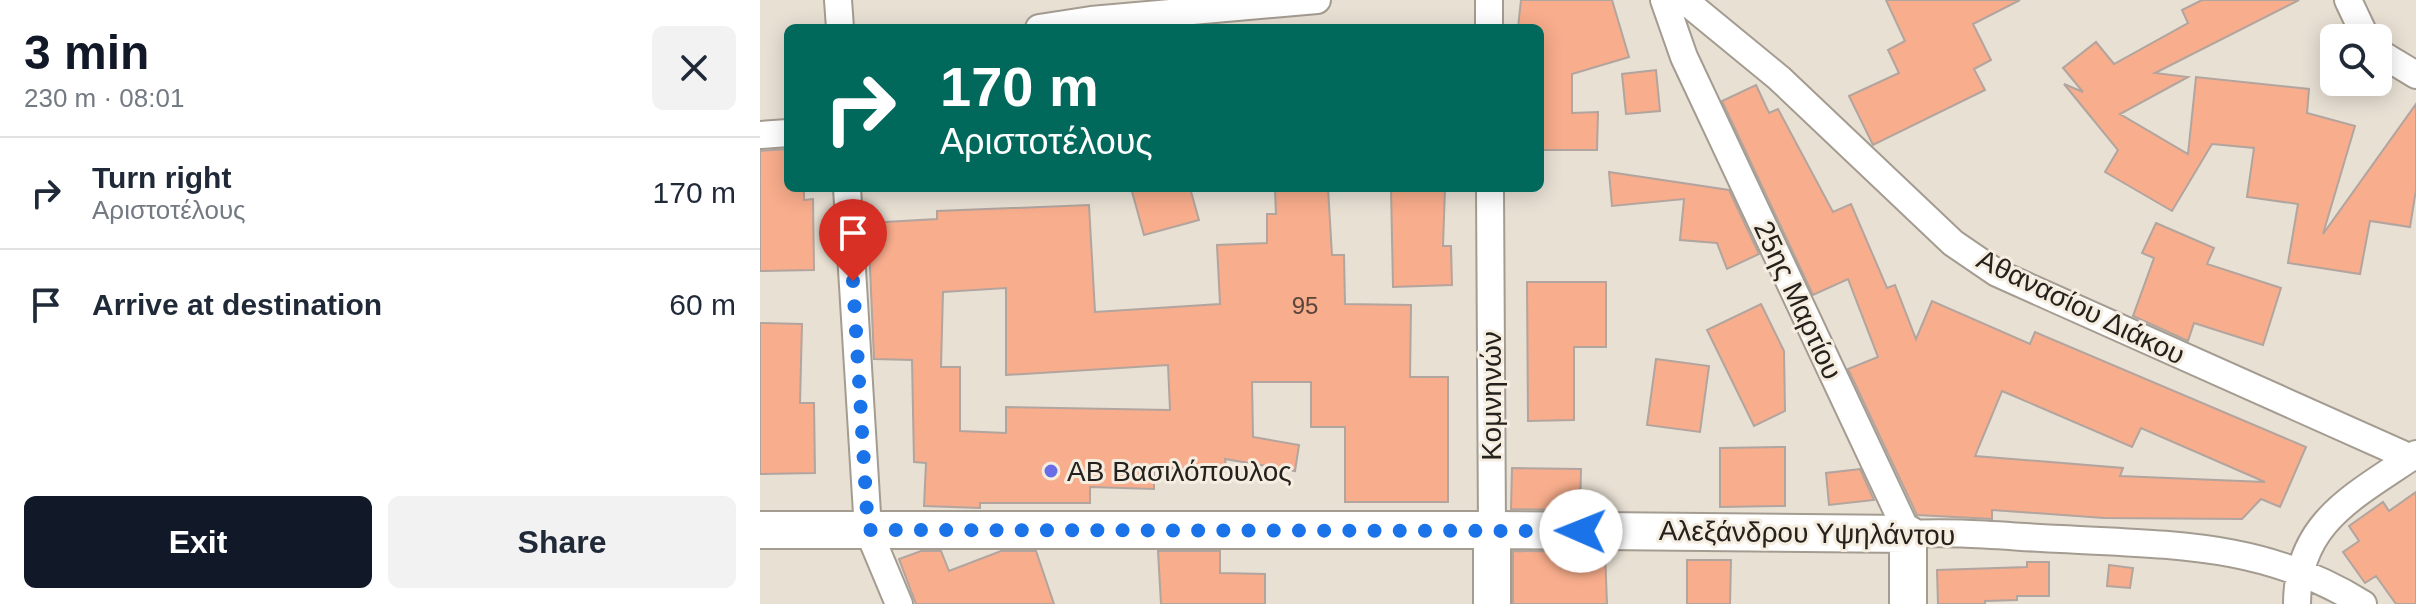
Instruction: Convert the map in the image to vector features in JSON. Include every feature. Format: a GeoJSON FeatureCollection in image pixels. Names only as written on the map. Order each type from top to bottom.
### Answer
{"type":"FeatureCollection","features":[{"type":"Feature","properties":{"kind":"street"},"geometry":{"type":"LineString","coordinates":[[838,0],[840,24]]}},
{"type":"Feature","properties":{"kind":"street"},"geometry":{"type":"LineString","coordinates":[[1050,24],[1089,10],[1317,0]]}},
{"type":"Feature","properties":{"kind":"street"},"geometry":{"type":"LineString","coordinates":[[1489,0],[1489,24]]}},
{"type":"Feature","properties":{"kind":"street","name":"25ης Μαρτίου"},"geometry":{"type":"LineString","coordinates":[[1664,0],[1684,57],[1908,534],[1908,604]]}},
{"type":"Feature","properties":{"kind":"street","name":"Αθανασίου Διάκου"},"geometry":{"type":"LineString","coordinates":[[1684,0],[1779,78],[1953,243],[1997,273],[2413,456]]}},
{"type":"Feature","properties":{"kind":"street"},"geometry":{"type":"LineString","coordinates":[[2348,0],[2359,24]]}},
{"type":"Feature","properties":{"kind":"street"},"geometry":{"type":"LineString","coordinates":[[2392,60],[2416,75]]}},
{"type":"Feature","properties":{"kind":"street"},"geometry":{"type":"LineString","coordinates":[[760,135],[784,133]]}},
{"type":"Feature","properties":{"kind":"street"},"geometry":{"type":"LineString","coordinates":[[847,192],[868,530],[899,604]]}},
{"type":"Feature","properties":{"kind":"street","name":"Κομνηνών"},"geometry":{"type":"LineString","coordinates":[[1490,192],[1492,604]]}},
{"type":"Feature","properties":{"kind":"street"},"geometry":{"type":"LineString","coordinates":[[2297,604],[2298,571],[2317,530],[2413,456]]}},
{"type":"Feature","properties":{"kind":"street","name":"Αλεξάνδρου Υψηλάντου"},"geometry":{"type":"LineString","coordinates":[[760,530],[1492,530],[1908,534],[2196,546],[2273,560],[2363,604]]}},
{"type":"Feature","properties":{"kind":"building"},"geometry":{"type":"Polygon","coordinates":[[[1521,0],[1612,0],[1629,57],[1572,74],[1572,113],[1598,112],[1597,150],[1544,150],[1544,24],[1518,24],[1521,0]]]}},
{"type":"Feature","properties":{"kind":"building"},"geometry":{"type":"Polygon","coordinates":[[[1886,0],[2020,0],[1973,24],[1991,60],[1974,69],[1985,90],[1873,145],[1849,96],[1899,73],[1888,50],[1905,41],[1886,0]]]}},
{"type":"Feature","properties":{"kind":"building"},"geometry":{"type":"Polygon","coordinates":[[[2202,0],[2299,0],[2155,73],[2188,77],[2120,114],[2188,154],[2196,77],[2309,89],[2307,113],[2355,126],[2323,234],[2416,104],[2416,190],[2410,227],[2370,221],[2360,274],[2288,263],[2298,204],[2247,197],[2254,148],[2212,144],[2172,211],[2105,172],[2118,150],[2064,84],[2083,92],[2063,68],[2096,42],[2114,64],[2188,23],[2182,10],[2202,0]]]}},
{"type":"Feature","properties":{"kind":"building"},"geometry":{"type":"Polygon","coordinates":[[[1656,70],[1660,111],[1626,114],[1622,74],[1656,70]]]}},
{"type":"Feature","properties":{"kind":"building"},"geometry":{"type":"Polygon","coordinates":[[[1756,85],[1769,113],[1778,109],[1833,212],[1851,204],[1887,288],[1895,285],[1916,339],[1932,301],[2030,344],[2035,332],[2306,447],[2280,507],[2261,499],[2242,519],[2104,518],[1992,510],[1992,519],[1917,515],[1848,369],[1878,357],[1848,279],[1813,295],[1722,101],[1756,85]],[[2002,391],[1975,456],[2123,468],[2120,476],[2265,482],[2141,428],[2132,447],[2002,391]]]}},
{"type":"Feature","properties":{"kind":"building"},"geometry":{"type":"Polygon","coordinates":[[[784,149],[784,192],[804,192],[804,200],[813,199],[814,270],[760,271],[760,151],[784,149]]]}},
{"type":"Feature","properties":{"kind":"building"},"geometry":{"type":"Polygon","coordinates":[[[1609,172],[1729,190],[1759,254],[1727,269],[1717,243],[1680,240],[1684,199],[1612,206],[1609,172]]]}},
{"type":"Feature","properties":{"kind":"building"},"geometry":{"type":"Polygon","coordinates":[[[1132,192],[1191,192],[1199,220],[1144,235],[1132,192]]]}},
{"type":"Feature","properties":{"kind":"building"},"geometry":{"type":"Polygon","coordinates":[[[1275,192],[1328,192],[1332,255],[1344,255],[1345,304],[1411,305],[1410,377],[1448,377],[1448,502],[1345,502],[1345,427],[1311,427],[1311,382],[1252,382],[1253,437],[1299,445],[1295,471],[1225,459],[1226,467],[1154,469],[1154,489],[1090,487],[1090,503],[980,503],[980,508],[924,506],[926,463],[914,462],[912,360],[874,359],[868,223],[937,219],[937,211],[1089,205],[1095,312],[1220,304],[1217,245],[1267,243],[1267,214],[1276,214],[1275,192]],[[1006,288],[943,292],[941,367],[960,367],[960,431],[1006,433],[1006,407],[1170,410],[1168,365],[1006,375],[1006,288]]]}},
{"type":"Feature","properties":{"kind":"building"},"geometry":{"type":"Polygon","coordinates":[[[1391,192],[1445,192],[1443,246],[1451,246],[1452,285],[1393,287],[1391,192]]]}},
{"type":"Feature","properties":{"kind":"building"},"geometry":{"type":"Polygon","coordinates":[[[2156,223],[2214,248],[2207,264],[2281,288],[2263,345],[2194,323],[2188,341],[2133,316],[2154,258],[2142,253],[2156,223]]]}},
{"type":"Feature","properties":{"kind":"building"},"geometry":{"type":"Polygon","coordinates":[[[1527,282],[1606,282],[1606,347],[1574,347],[1574,420],[1528,421],[1527,282]]]}},
{"type":"Feature","properties":{"kind":"building"},"geometry":{"type":"Polygon","coordinates":[[[1761,304],[1784,351],[1785,411],[1754,426],[1707,330],[1761,304]]]}},
{"type":"Feature","properties":{"kind":"building"},"geometry":{"type":"Polygon","coordinates":[[[760,323],[802,324],[800,403],[814,403],[815,473],[760,474],[760,323]]]}},
{"type":"Feature","properties":{"kind":"building"},"geometry":{"type":"Polygon","coordinates":[[[1656,359],[1709,366],[1700,432],[1647,425],[1656,359]]]}},
{"type":"Feature","properties":{"kind":"building"},"geometry":{"type":"Polygon","coordinates":[[[1785,447],[1785,506],[1720,507],[1720,448],[1785,447]]]}},
{"type":"Feature","properties":{"kind":"building"},"geometry":{"type":"Polygon","coordinates":[[[1512,468],[1581,469],[1580,510],[1511,509],[1512,468]]]}},
{"type":"Feature","properties":{"kind":"building"},"geometry":{"type":"Polygon","coordinates":[[[1860,469],[1874,500],[1829,505],[1826,473],[1860,469]]]}},
{"type":"Feature","properties":{"kind":"building"},"geometry":{"type":"Polygon","coordinates":[[[2416,492],[2416,604],[2396,604],[2376,576],[2365,583],[2343,552],[2359,541],[2349,526],[2383,502],[2389,511],[2416,492]]]}},
{"type":"Feature","properties":{"kind":"building"},"geometry":{"type":"Polygon","coordinates":[[[921,551],[941,551],[949,571],[1001,551],[1036,551],[1054,604],[916,604],[899,559],[921,551]]]}},
{"type":"Feature","properties":{"kind":"building"},"geometry":{"type":"Polygon","coordinates":[[[1158,551],[1220,551],[1220,573],[1265,574],[1265,604],[1161,604],[1158,551]]]}},
{"type":"Feature","properties":{"kind":"building"},"geometry":{"type":"Polygon","coordinates":[[[1513,551],[1605,552],[1607,604],[1513,604],[1513,551]]]}},
{"type":"Feature","properties":{"kind":"building"},"geometry":{"type":"Polygon","coordinates":[[[1687,560],[1731,560],[1730,604],[1687,604],[1687,560]]]}},
{"type":"Feature","properties":{"kind":"building"},"geometry":{"type":"Polygon","coordinates":[[[2027,562],[2049,562],[2049,596],[2017,596],[2017,600],[1985,601],[1985,604],[1938,604],[1937,570],[2027,567],[2027,562]]]}},
{"type":"Feature","properties":{"kind":"building"},"geometry":{"type":"Polygon","coordinates":[[[2109,565],[2133,568],[2130,588],[2107,586],[2109,565]]]}},
{"type":"Feature","properties":{"kind":"place","name":"ΑΒ Βασιλόπουλος"},"geometry":{"type":"Point","coordinates":[1051,471]}},
{"type":"Feature","properties":{"kind":"route"},"geometry":{"type":"LineString","coordinates":[[853,281],[868,530],[1581,531]]}}]}
